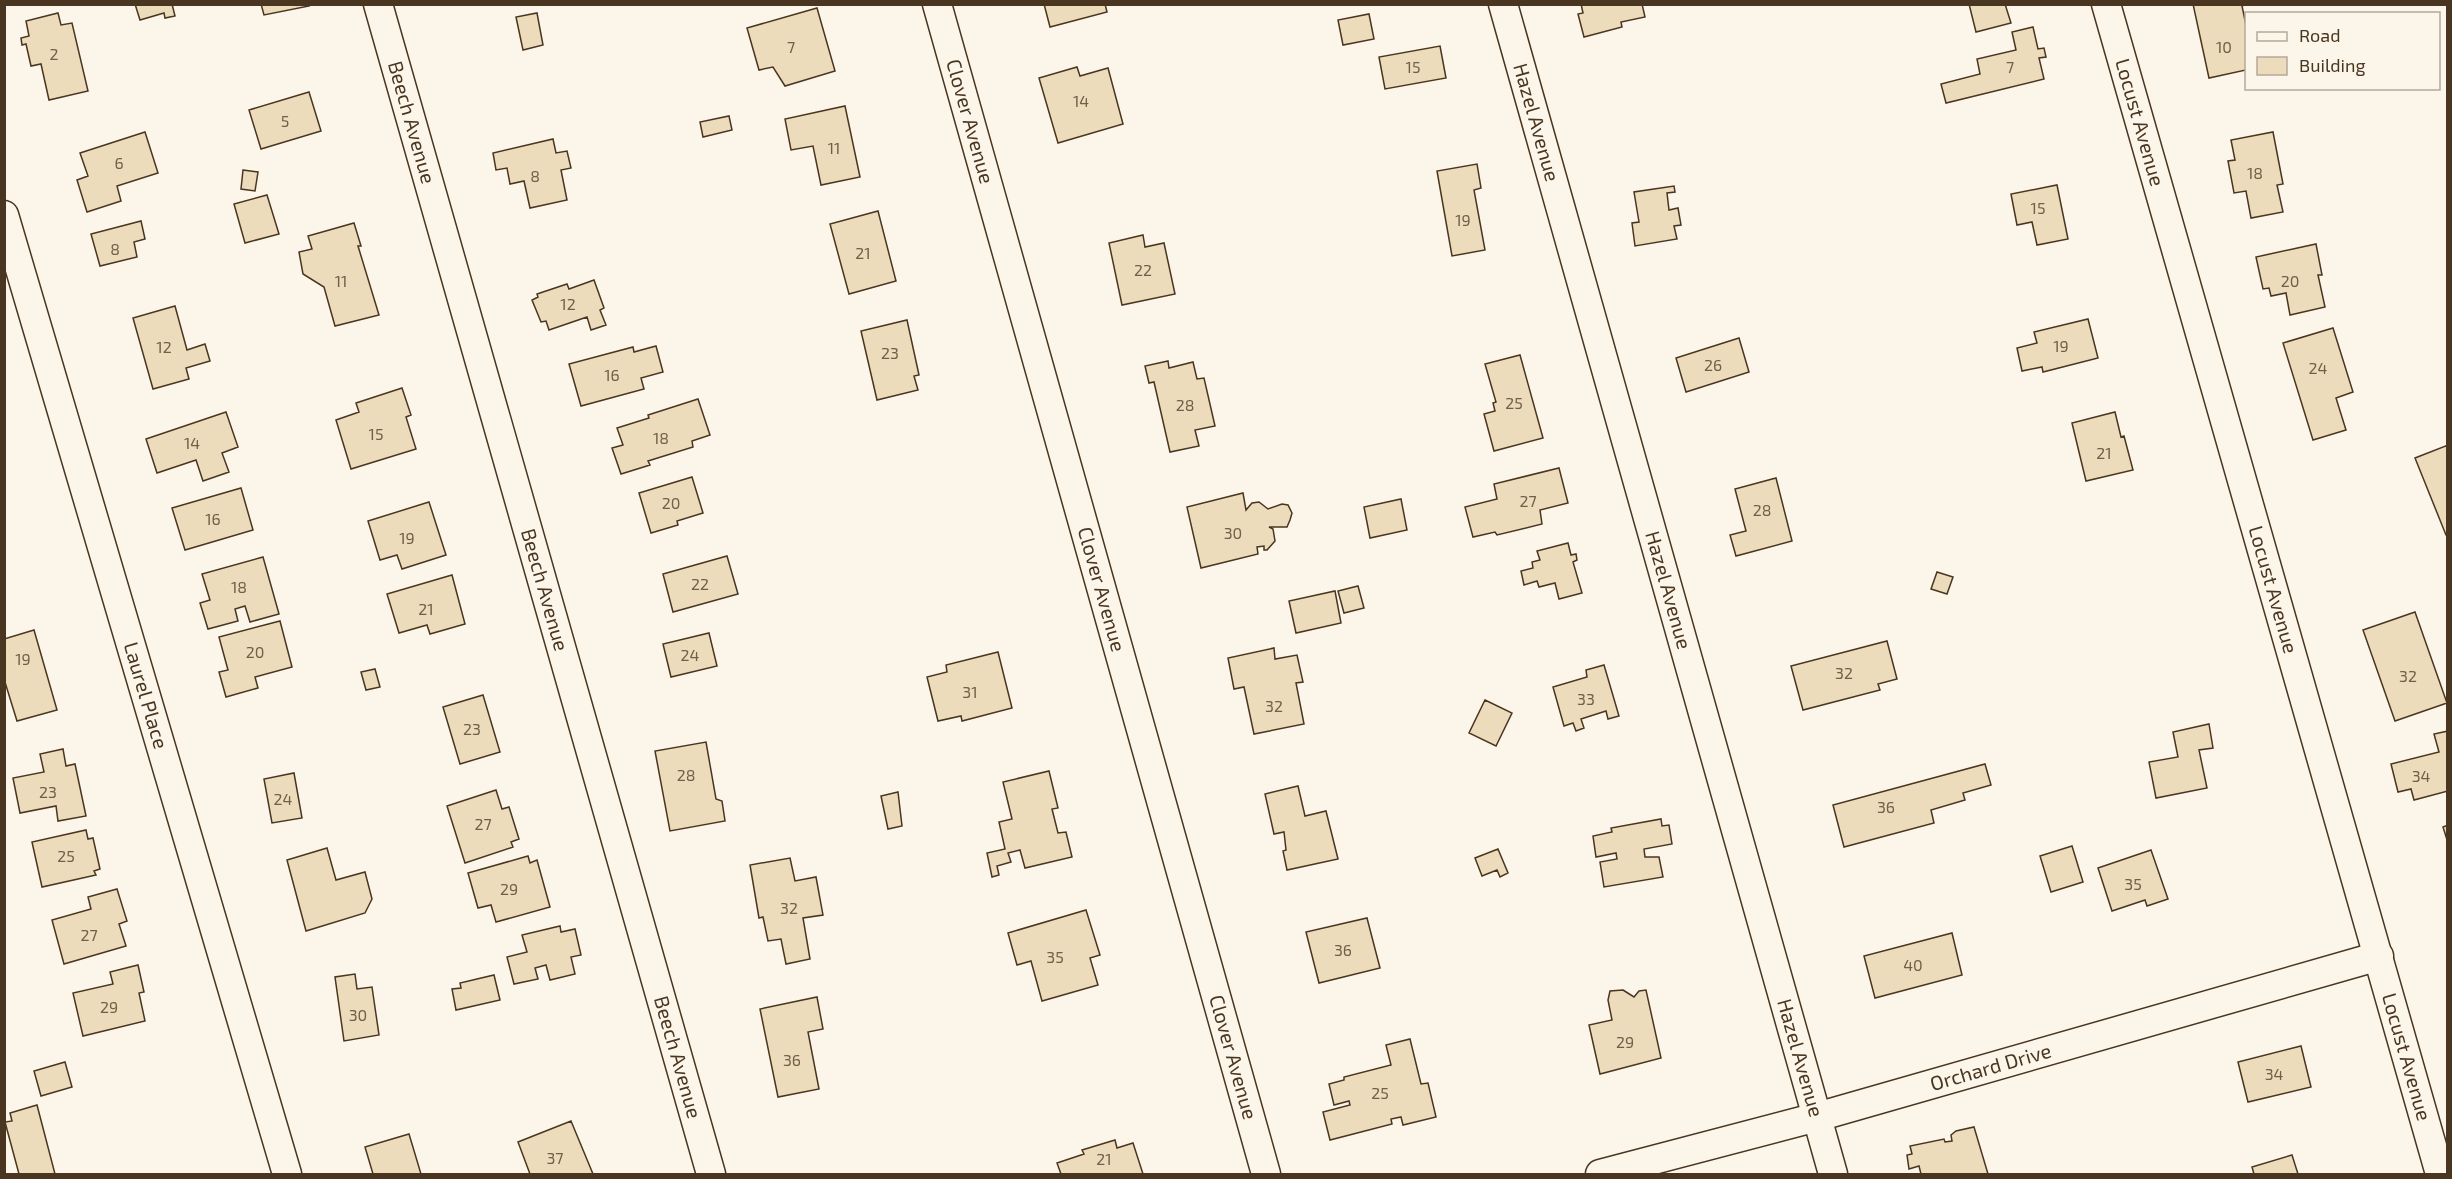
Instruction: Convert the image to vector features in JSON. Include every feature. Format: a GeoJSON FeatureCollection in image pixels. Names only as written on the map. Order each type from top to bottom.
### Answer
{"type":"FeatureCollection","features":[{"type":"Feature","properties":{"kind":"street","name":"Beech Avenue"},"geometry":{"type":"LineString","coordinates":[[378,4],[711,1174]]}},
{"type":"Feature","properties":{"kind":"street","name":"Clover Avenue"},"geometry":{"type":"LineString","coordinates":[[937,4],[1266,1174]]}},
{"type":"Feature","properties":{"kind":"street","name":"Hazel Avenue"},"geometry":{"type":"LineString","coordinates":[[1503,4],[1833,1174]]}},
{"type":"Feature","properties":{"kind":"street","name":"Locust Avenue"},"geometry":{"type":"LineString","coordinates":[[2106,4],[2440,1174]]}},
{"type":"Feature","properties":{"kind":"street","name":"Laurel Place"},"geometry":{"type":"LineString","coordinates":[[4,215],[287,1174]]}},
{"type":"Feature","properties":{"kind":"street","name":"Orchard Drive"},"geometry":{"type":"LineString","coordinates":[[1600,1174],[1817,1117],[2379,956]]}},
{"type":"Feature","properties":{"kind":"building"},"geometry":{"type":"Polygon","coordinates":[[[135,4],[172,4],[175,16],[165,18],[164,13],[140,20],[135,4]]]}},
{"type":"Feature","properties":{"kind":"building"},"geometry":{"type":"Polygon","coordinates":[[[261,4],[308,4],[309,6],[264,15],[261,4]]]}},
{"type":"Feature","properties":{"kind":"building"},"geometry":{"type":"Polygon","coordinates":[[[1044,4],[1105,4],[1107,12],[1050,27],[1044,4]]]}},
{"type":"Feature","properties":{"kind":"building"},"geometry":{"type":"Polygon","coordinates":[[[1581,4],[1642,4],[1645,17],[1621,22],[1622,27],[1584,37],[1578,14],[1583,13],[1581,4]]]}},
{"type":"Feature","properties":{"kind":"building"},"geometry":{"type":"Polygon","coordinates":[[[1969,4],[2005,4],[2011,23],[1976,32],[1969,4]]]}},
{"type":"Feature","properties":{"kind":"building"},"geometry":{"type":"Polygon","coordinates":[[[2193,4],[2247,4],[2242,6],[2245,20],[2245,70],[2209,78],[2193,4]]]}},
{"type":"Feature","properties":{"kind":"building"},"geometry":{"type":"Polygon","coordinates":[[[817,8],[835,71],[785,86],[773,67],[759,70],[747,28],[817,8]]]}},
{"type":"Feature","properties":{"kind":"building"},"geometry":{"type":"Polygon","coordinates":[[[58,13],[61,25],[72,23],[88,91],[49,100],[41,64],[31,66],[26,44],[22,45],[21,38],[29,36],[26,21],[58,13]]]}},
{"type":"Feature","properties":{"kind":"building"},"geometry":{"type":"Polygon","coordinates":[[[537,13],[543,45],[523,50],[516,17],[537,13]]]}},
{"type":"Feature","properties":{"kind":"building"},"geometry":{"type":"Polygon","coordinates":[[[1369,14],[1374,39],[1343,45],[1338,20],[1369,14]]]}},
{"type":"Feature","properties":{"kind":"building"},"geometry":{"type":"Polygon","coordinates":[[[2033,27],[2038,49],[2044,48],[2046,57],[2039,58],[2044,79],[1946,103],[1941,84],[1980,74],[1977,59],[2016,50],[2012,32],[2033,27]]]}},
{"type":"Feature","properties":{"kind":"building"},"geometry":{"type":"Polygon","coordinates":[[[1440,46],[1446,78],[1385,89],[1379,57],[1440,46]]]}},
{"type":"Feature","properties":{"kind":"building"},"geometry":{"type":"Polygon","coordinates":[[[1077,67],[1080,76],[1108,68],[1123,124],[1058,143],[1039,78],[1077,67]]]}},
{"type":"Feature","properties":{"kind":"building"},"geometry":{"type":"Polygon","coordinates":[[[309,92],[321,131],[261,149],[249,110],[309,92]]]}},
{"type":"Feature","properties":{"kind":"building"},"geometry":{"type":"Polygon","coordinates":[[[845,106],[860,177],[821,185],[813,146],[791,150],[785,119],[845,106]]]}},
{"type":"Feature","properties":{"kind":"building"},"geometry":{"type":"Polygon","coordinates":[[[729,116],[732,130],[703,137],[700,122],[729,116]]]}},
{"type":"Feature","properties":{"kind":"building"},"geometry":{"type":"Polygon","coordinates":[[[145,132],[158,173],[117,186],[121,201],[87,212],[77,180],[88,176],[80,153],[145,132]]]}},
{"type":"Feature","properties":{"kind":"building"},"geometry":{"type":"Polygon","coordinates":[[[2273,132],[2283,184],[2277,185],[2283,212],[2251,218],[2246,191],[2234,193],[2228,161],[2235,160],[2231,140],[2273,132]]]}},
{"type":"Feature","properties":{"kind":"building"},"geometry":{"type":"Polygon","coordinates":[[[553,139],[556,153],[567,151],[571,168],[561,170],[567,200],[530,208],[524,181],[510,184],[507,168],[496,170],[493,153],[553,139]]]}},
{"type":"Feature","properties":{"kind":"building"},"geometry":{"type":"Polygon","coordinates":[[[1477,164],[1481,188],[1474,190],[1485,250],[1452,256],[1437,171],[1477,164]]]}},
{"type":"Feature","properties":{"kind":"building"},"geometry":{"type":"Polygon","coordinates":[[[243,170],[258,172],[255,191],[241,189],[243,170]]]}},
{"type":"Feature","properties":{"kind":"building"},"geometry":{"type":"Polygon","coordinates":[[[2057,185],[2068,239],[2037,245],[2032,222],[2017,225],[2011,194],[2057,185]]]}},
{"type":"Feature","properties":{"kind":"building"},"geometry":{"type":"Polygon","coordinates":[[[1674,186],[1675,192],[1667,193],[1669,210],[1678,208],[1681,225],[1674,226],[1677,239],[1635,246],[1632,223],[1639,222],[1634,192],[1674,186]]]}},
{"type":"Feature","properties":{"kind":"building"},"geometry":{"type":"Polygon","coordinates":[[[267,195],[279,234],[245,243],[234,204],[267,195]]]}},
{"type":"Feature","properties":{"kind":"building"},"geometry":{"type":"Polygon","coordinates":[[[878,211],[896,281],[849,294],[830,224],[878,211]]]}},
{"type":"Feature","properties":{"kind":"building"},"geometry":{"type":"Polygon","coordinates":[[[141,221],[145,239],[134,242],[137,257],[100,266],[91,234],[141,221]]]}},
{"type":"Feature","properties":{"kind":"building"},"geometry":{"type":"Polygon","coordinates":[[[354,223],[361,246],[358,246],[379,315],[335,326],[324,287],[303,274],[299,252],[312,249],[308,236],[354,223]]]}},
{"type":"Feature","properties":{"kind":"building"},"geometry":{"type":"Polygon","coordinates":[[[1143,235],[1145,247],[1164,243],[1175,294],[1122,305],[1109,243],[1143,235]]]}},
{"type":"Feature","properties":{"kind":"building"},"geometry":{"type":"Polygon","coordinates":[[[2316,244],[2322,275],[2318,275],[2325,307],[2290,315],[2286,293],[2271,296],[2269,288],[2263,289],[2256,257],[2316,244]]]}},
{"type":"Feature","properties":{"kind":"building"},"geometry":{"type":"Polygon","coordinates":[[[594,280],[604,308],[600,310],[606,325],[591,330],[587,317],[549,330],[546,321],[541,322],[532,300],[538,297],[537,294],[567,284],[569,289],[594,280]]]}},
{"type":"Feature","properties":{"kind":"building"},"geometry":{"type":"Polygon","coordinates":[[[175,306],[187,350],[205,344],[210,361],[186,368],[189,379],[153,389],[133,318],[175,306]]]}},
{"type":"Feature","properties":{"kind":"building"},"geometry":{"type":"Polygon","coordinates":[[[2088,319],[2098,358],[2043,372],[2042,367],[2022,371],[2017,348],[2037,343],[2034,332],[2088,319]]]}},
{"type":"Feature","properties":{"kind":"building"},"geometry":{"type":"Polygon","coordinates":[[[907,320],[919,375],[914,376],[918,390],[877,400],[861,331],[907,320]]]}},
{"type":"Feature","properties":{"kind":"building"},"geometry":{"type":"Polygon","coordinates":[[[2333,328],[2353,392],[2336,398],[2346,430],[2313,440],[2283,343],[2333,328]]]}},
{"type":"Feature","properties":{"kind":"building"},"geometry":{"type":"Polygon","coordinates":[[[1739,338],[1749,372],[1686,392],[1676,358],[1739,338]]]}},
{"type":"Feature","properties":{"kind":"building"},"geometry":{"type":"Polygon","coordinates":[[[656,346],[663,372],[641,378],[644,389],[581,406],[569,364],[633,347],[634,352],[656,346]]]}},
{"type":"Feature","properties":{"kind":"building"},"geometry":{"type":"Polygon","coordinates":[[[1520,355],[1543,438],[1494,451],[1484,414],[1495,411],[1493,403],[1496,402],[1485,364],[1520,355]]]}},
{"type":"Feature","properties":{"kind":"building"},"geometry":{"type":"Polygon","coordinates":[[[1168,361],[1169,368],[1193,362],[1197,379],[1204,378],[1215,426],[1195,430],[1199,446],[1170,452],[1154,382],[1149,383],[1145,366],[1168,361]]]}},
{"type":"Feature","properties":{"kind":"building"},"geometry":{"type":"Polygon","coordinates":[[[402,388],[411,415],[406,417],[416,449],[351,469],[336,420],[359,412],[356,403],[402,388]]]}},
{"type":"Feature","properties":{"kind":"building"},"geometry":{"type":"Polygon","coordinates":[[[698,399],[710,435],[692,441],[693,447],[648,461],[650,465],[621,474],[612,448],[623,445],[617,428],[698,399]]]}},
{"type":"Feature","properties":{"kind":"building"},"geometry":{"type":"Polygon","coordinates":[[[226,412],[238,447],[222,453],[229,472],[203,481],[196,460],[157,473],[146,439],[226,412]]]}},
{"type":"Feature","properties":{"kind":"building"},"geometry":{"type":"Polygon","coordinates":[[[2115,412],[2133,470],[2086,481],[2072,423],[2115,412]]]}},
{"type":"Feature","properties":{"kind":"building"},"geometry":{"type":"Polygon","coordinates":[[[2448,445],[2448,535],[2446,535],[2415,458],[2448,445]]]}},
{"type":"Feature","properties":{"kind":"building"},"geometry":{"type":"Polygon","coordinates":[[[1559,468],[1568,503],[1540,510],[1542,524],[1497,535],[1495,532],[1473,537],[1465,507],[1497,499],[1494,484],[1559,468]]]}},
{"type":"Feature","properties":{"kind":"building"},"geometry":{"type":"Polygon","coordinates":[[[692,477],[703,513],[677,521],[678,525],[651,533],[639,493],[692,477]]]}},
{"type":"Feature","properties":{"kind":"building"},"geometry":{"type":"Polygon","coordinates":[[[1776,478],[1792,541],[1736,556],[1730,535],[1746,531],[1735,489],[1776,478]]]}},
{"type":"Feature","properties":{"kind":"building"},"geometry":{"type":"Polygon","coordinates":[[[241,488],[253,530],[185,550],[172,508],[241,488]]]}},
{"type":"Feature","properties":{"kind":"building"},"geometry":{"type":"Polygon","coordinates":[[[1243,493],[1246,510],[1252,503],[1259,502],[1268,509],[1282,504],[1288,505],[1292,513],[1287,527],[1269,527],[1273,529],[1275,541],[1267,550],[1264,550],[1264,546],[1257,547],[1258,554],[1201,568],[1187,507],[1243,493]]]}},
{"type":"Feature","properties":{"kind":"building"},"geometry":{"type":"Polygon","coordinates":[[[1401,499],[1407,530],[1370,538],[1364,507],[1401,499]]]}},
{"type":"Feature","properties":{"kind":"building"},"geometry":{"type":"Polygon","coordinates":[[[429,502],[446,555],[402,569],[397,555],[380,560],[368,521],[429,502]]]}},
{"type":"Feature","properties":{"kind":"building"},"geometry":{"type":"Polygon","coordinates":[[[1568,543],[1571,555],[1576,554],[1577,560],[1573,562],[1582,593],[1559,599],[1555,583],[1539,587],[1537,581],[1524,585],[1521,571],[1533,568],[1532,562],[1540,560],[1537,551],[1568,543]]]}},
{"type":"Feature","properties":{"kind":"building"},"geometry":{"type":"Polygon","coordinates":[[[727,556],[738,594],[673,612],[663,574],[727,556]]]}},
{"type":"Feature","properties":{"kind":"building"},"geometry":{"type":"Polygon","coordinates":[[[263,557],[279,614],[250,622],[245,606],[235,609],[238,621],[208,629],[200,603],[210,600],[202,574],[263,557]]]}},
{"type":"Feature","properties":{"kind":"building"},"geometry":{"type":"Polygon","coordinates":[[[1937,572],[1953,577],[1947,594],[1931,589],[1937,572]]]}},
{"type":"Feature","properties":{"kind":"building"},"geometry":{"type":"Polygon","coordinates":[[[452,575],[465,624],[430,634],[427,625],[399,633],[387,594],[452,575]]]}},
{"type":"Feature","properties":{"kind":"building"},"geometry":{"type":"Polygon","coordinates":[[[1358,586],[1364,608],[1344,613],[1338,591],[1358,586]]]}},
{"type":"Feature","properties":{"kind":"building"},"geometry":{"type":"Polygon","coordinates":[[[1335,591],[1341,623],[1296,633],[1289,601],[1335,591]]]}},
{"type":"Feature","properties":{"kind":"building"},"geometry":{"type":"Polygon","coordinates":[[[2415,612],[2447,703],[2395,721],[2363,630],[2415,612]]]}},
{"type":"Feature","properties":{"kind":"building"},"geometry":{"type":"Polygon","coordinates":[[[280,621],[292,667],[255,677],[258,688],[226,697],[219,672],[228,670],[219,637],[280,621]]]}},
{"type":"Feature","properties":{"kind":"building"},"geometry":{"type":"Polygon","coordinates":[[[34,630],[57,710],[17,721],[4,679],[4,639],[34,630]]]}},
{"type":"Feature","properties":{"kind":"building"},"geometry":{"type":"Polygon","coordinates":[[[709,633],[717,666],[671,677],[663,644],[709,633]]]}},
{"type":"Feature","properties":{"kind":"building"},"geometry":{"type":"Polygon","coordinates":[[[1887,641],[1897,679],[1878,684],[1880,690],[1803,710],[1791,666],[1887,641]]]}},
{"type":"Feature","properties":{"kind":"building"},"geometry":{"type":"Polygon","coordinates":[[[1274,648],[1275,659],[1297,655],[1303,682],[1296,683],[1304,724],[1254,734],[1244,687],[1234,689],[1228,658],[1274,648]]]}},
{"type":"Feature","properties":{"kind":"building"},"geometry":{"type":"Polygon","coordinates":[[[998,652],[1012,708],[962,721],[961,716],[938,721],[927,677],[947,672],[946,665],[998,652]]]}},
{"type":"Feature","properties":{"kind":"building"},"geometry":{"type":"Polygon","coordinates":[[[1604,665],[1619,716],[1608,719],[1606,711],[1581,719],[1584,728],[1576,731],[1573,723],[1564,726],[1553,687],[1587,677],[1586,670],[1604,665]]]}},
{"type":"Feature","properties":{"kind":"building"},"geometry":{"type":"Polygon","coordinates":[[[375,669],[380,687],[366,690],[361,672],[375,669]]]}},
{"type":"Feature","properties":{"kind":"building"},"geometry":{"type":"Polygon","coordinates":[[[483,695],[500,752],[460,764],[443,707],[483,695]]]}},
{"type":"Feature","properties":{"kind":"building"},"geometry":{"type":"Polygon","coordinates":[[[1485,700],[1512,713],[1496,746],[1469,733],[1485,700]]]}},
{"type":"Feature","properties":{"kind":"building"},"geometry":{"type":"Polygon","coordinates":[[[2209,724],[2213,748],[2199,750],[2207,788],[2156,798],[2149,762],[2178,757],[2173,732],[2209,724]]]}},
{"type":"Feature","properties":{"kind":"building"},"geometry":{"type":"Polygon","coordinates":[[[2448,731],[2448,791],[2414,800],[2411,789],[2398,792],[2391,764],[2439,752],[2434,734],[2448,731]]]}},
{"type":"Feature","properties":{"kind":"building"},"geometry":{"type":"Polygon","coordinates":[[[706,742],[716,799],[722,801],[725,821],[670,831],[655,751],[706,742]]]}},
{"type":"Feature","properties":{"kind":"building"},"geometry":{"type":"Polygon","coordinates":[[[63,749],[66,766],[75,764],[86,816],[58,821],[56,806],[20,813],[13,778],[44,772],[40,754],[63,749]]]}},
{"type":"Feature","properties":{"kind":"building"},"geometry":{"type":"Polygon","coordinates":[[[1985,764],[1991,785],[1963,793],[1965,800],[1931,810],[1934,823],[1844,847],[1833,805],[1985,764]]]}},
{"type":"Feature","properties":{"kind":"building"},"geometry":{"type":"Polygon","coordinates":[[[1049,771],[1058,808],[1052,809],[1058,833],[1066,832],[1072,857],[1025,868],[1020,850],[1008,853],[1011,862],[997,866],[999,875],[992,877],[987,853],[1005,849],[999,822],[1012,819],[1003,782],[1049,771]]]}},
{"type":"Feature","properties":{"kind":"building"},"geometry":{"type":"Polygon","coordinates":[[[294,773],[302,818],[272,823],[264,779],[294,773]]]}},
{"type":"Feature","properties":{"kind":"building"},"geometry":{"type":"Polygon","coordinates":[[[1298,786],[1305,816],[1326,811],[1338,859],[1287,870],[1283,851],[1286,850],[1284,832],[1274,834],[1265,794],[1298,786]]]}},
{"type":"Feature","properties":{"kind":"building"},"geometry":{"type":"Polygon","coordinates":[[[496,790],[502,809],[509,807],[519,839],[511,842],[513,847],[465,863],[447,806],[496,790]]]}},
{"type":"Feature","properties":{"kind":"building"},"geometry":{"type":"Polygon","coordinates":[[[898,792],[902,826],[888,829],[881,796],[898,792]]]}},
{"type":"Feature","properties":{"kind":"building"},"geometry":{"type":"Polygon","coordinates":[[[1661,819],[1662,826],[1669,825],[1672,844],[1644,849],[1645,857],[1659,857],[1663,877],[1604,887],[1600,862],[1617,859],[1616,853],[1596,857],[1593,836],[1612,832],[1611,828],[1661,819]]]}},
{"type":"Feature","properties":{"kind":"building"},"geometry":{"type":"Polygon","coordinates":[[[2448,825],[2448,843],[2443,827],[2448,825]]]}},
{"type":"Feature","properties":{"kind":"building"},"geometry":{"type":"Polygon","coordinates":[[[86,830],[88,839],[93,838],[100,869],[94,871],[96,875],[42,887],[32,842],[86,830]]]}},
{"type":"Feature","properties":{"kind":"building"},"geometry":{"type":"Polygon","coordinates":[[[2072,846],[2083,882],[2051,892],[2040,856],[2072,846]]]}},
{"type":"Feature","properties":{"kind":"building"},"geometry":{"type":"Polygon","coordinates":[[[327,848],[336,880],[365,872],[372,899],[365,913],[306,931],[287,860],[327,848]]]}},
{"type":"Feature","properties":{"kind":"building"},"geometry":{"type":"Polygon","coordinates":[[[1498,849],[1508,873],[1500,877],[1497,870],[1482,876],[1475,858],[1498,849]]]}},
{"type":"Feature","properties":{"kind":"building"},"geometry":{"type":"Polygon","coordinates":[[[2151,850],[2168,899],[2147,906],[2145,900],[2112,911],[2098,868],[2151,850]]]}},
{"type":"Feature","properties":{"kind":"building"},"geometry":{"type":"Polygon","coordinates":[[[528,856],[530,863],[537,860],[550,907],[496,922],[491,905],[478,908],[468,873],[528,856]]]}},
{"type":"Feature","properties":{"kind":"building"},"geometry":{"type":"Polygon","coordinates":[[[790,858],[795,881],[816,877],[823,915],[803,918],[810,959],[786,964],[781,939],[768,941],[763,917],[759,918],[750,865],[790,858]]]}},
{"type":"Feature","properties":{"kind":"building"},"geometry":{"type":"Polygon","coordinates":[[[117,889],[127,921],[119,924],[126,946],[64,964],[52,920],[91,909],[88,897],[117,889]]]}},
{"type":"Feature","properties":{"kind":"building"},"geometry":{"type":"Polygon","coordinates":[[[1086,910],[1100,955],[1090,958],[1098,985],[1042,1001],[1031,961],[1017,965],[1008,933],[1086,910]]]}},
{"type":"Feature","properties":{"kind":"building"},"geometry":{"type":"Polygon","coordinates":[[[1367,918],[1380,968],[1319,983],[1306,932],[1367,918]]]}},
{"type":"Feature","properties":{"kind":"building"},"geometry":{"type":"Polygon","coordinates":[[[560,926],[561,932],[575,929],[581,955],[571,957],[575,974],[550,980],[546,965],[535,968],[538,979],[514,984],[507,957],[527,952],[522,935],[560,926]]]}},
{"type":"Feature","properties":{"kind":"building"},"geometry":{"type":"Polygon","coordinates":[[[1952,933],[1962,975],[1875,998],[1864,956],[1952,933]]]}},
{"type":"Feature","properties":{"kind":"building"},"geometry":{"type":"Polygon","coordinates":[[[138,965],[144,992],[139,993],[145,1021],[83,1036],[73,993],[113,984],[110,972],[138,965]]]}},
{"type":"Feature","properties":{"kind":"building"},"geometry":{"type":"Polygon","coordinates":[[[355,974],[357,989],[372,987],[379,1035],[344,1041],[335,977],[355,974]]]}},
{"type":"Feature","properties":{"kind":"building"},"geometry":{"type":"Polygon","coordinates":[[[494,975],[500,1000],[456,1010],[452,989],[461,988],[460,983],[494,975]]]}},
{"type":"Feature","properties":{"kind":"building"},"geometry":{"type":"Polygon","coordinates":[[[1623,990],[1634,997],[1639,991],[1646,990],[1661,1058],[1600,1074],[1589,1025],[1612,1020],[1608,1000],[1610,991],[1623,990]]]}},
{"type":"Feature","properties":{"kind":"building"},"geometry":{"type":"Polygon","coordinates":[[[817,997],[823,1029],[808,1032],[819,1089],[778,1097],[760,1009],[817,997]]]}},
{"type":"Feature","properties":{"kind":"building"},"geometry":{"type":"Polygon","coordinates":[[[1410,1039],[1421,1084],[1428,1083],[1436,1117],[1403,1125],[1401,1117],[1391,1119],[1392,1124],[1330,1140],[1323,1112],[1350,1105],[1349,1101],[1334,1105],[1329,1084],[1344,1080],[1344,1077],[1391,1065],[1386,1045],[1410,1039]]]}},
{"type":"Feature","properties":{"kind":"building"},"geometry":{"type":"Polygon","coordinates":[[[2301,1046],[2311,1087],[2248,1102],[2238,1062],[2301,1046]]]}},
{"type":"Feature","properties":{"kind":"building"},"geometry":{"type":"Polygon","coordinates":[[[65,1062],[72,1087],[41,1096],[34,1071],[65,1062]]]}},
{"type":"Feature","properties":{"kind":"building"},"geometry":{"type":"Polygon","coordinates":[[[37,1105],[55,1174],[19,1174],[5,1122],[12,1121],[10,1113],[37,1105]]]}},
{"type":"Feature","properties":{"kind":"building"},"geometry":{"type":"Polygon","coordinates":[[[571,1121],[593,1174],[530,1174],[518,1142],[571,1121]]]}},
{"type":"Feature","properties":{"kind":"building"},"geometry":{"type":"Polygon","coordinates":[[[1974,1127],[1988,1174],[1921,1174],[1919,1166],[1909,1169],[1907,1155],[1912,1154],[1910,1146],[1944,1139],[1945,1142],[1952,1141],[1951,1135],[1956,1131],[1974,1127]]]}},
{"type":"Feature","properties":{"kind":"building"},"geometry":{"type":"Polygon","coordinates":[[[409,1134],[421,1174],[373,1174],[365,1147],[409,1134]]]}},
{"type":"Feature","properties":{"kind":"building"},"geometry":{"type":"Polygon","coordinates":[[[1115,1140],[1117,1148],[1133,1143],[1143,1174],[1061,1174],[1057,1163],[1084,1154],[1082,1150],[1115,1140]]]}},
{"type":"Feature","properties":{"kind":"building"},"geometry":{"type":"Polygon","coordinates":[[[2292,1155],[2298,1174],[2254,1174],[2252,1167],[2292,1155]]]}}]}
